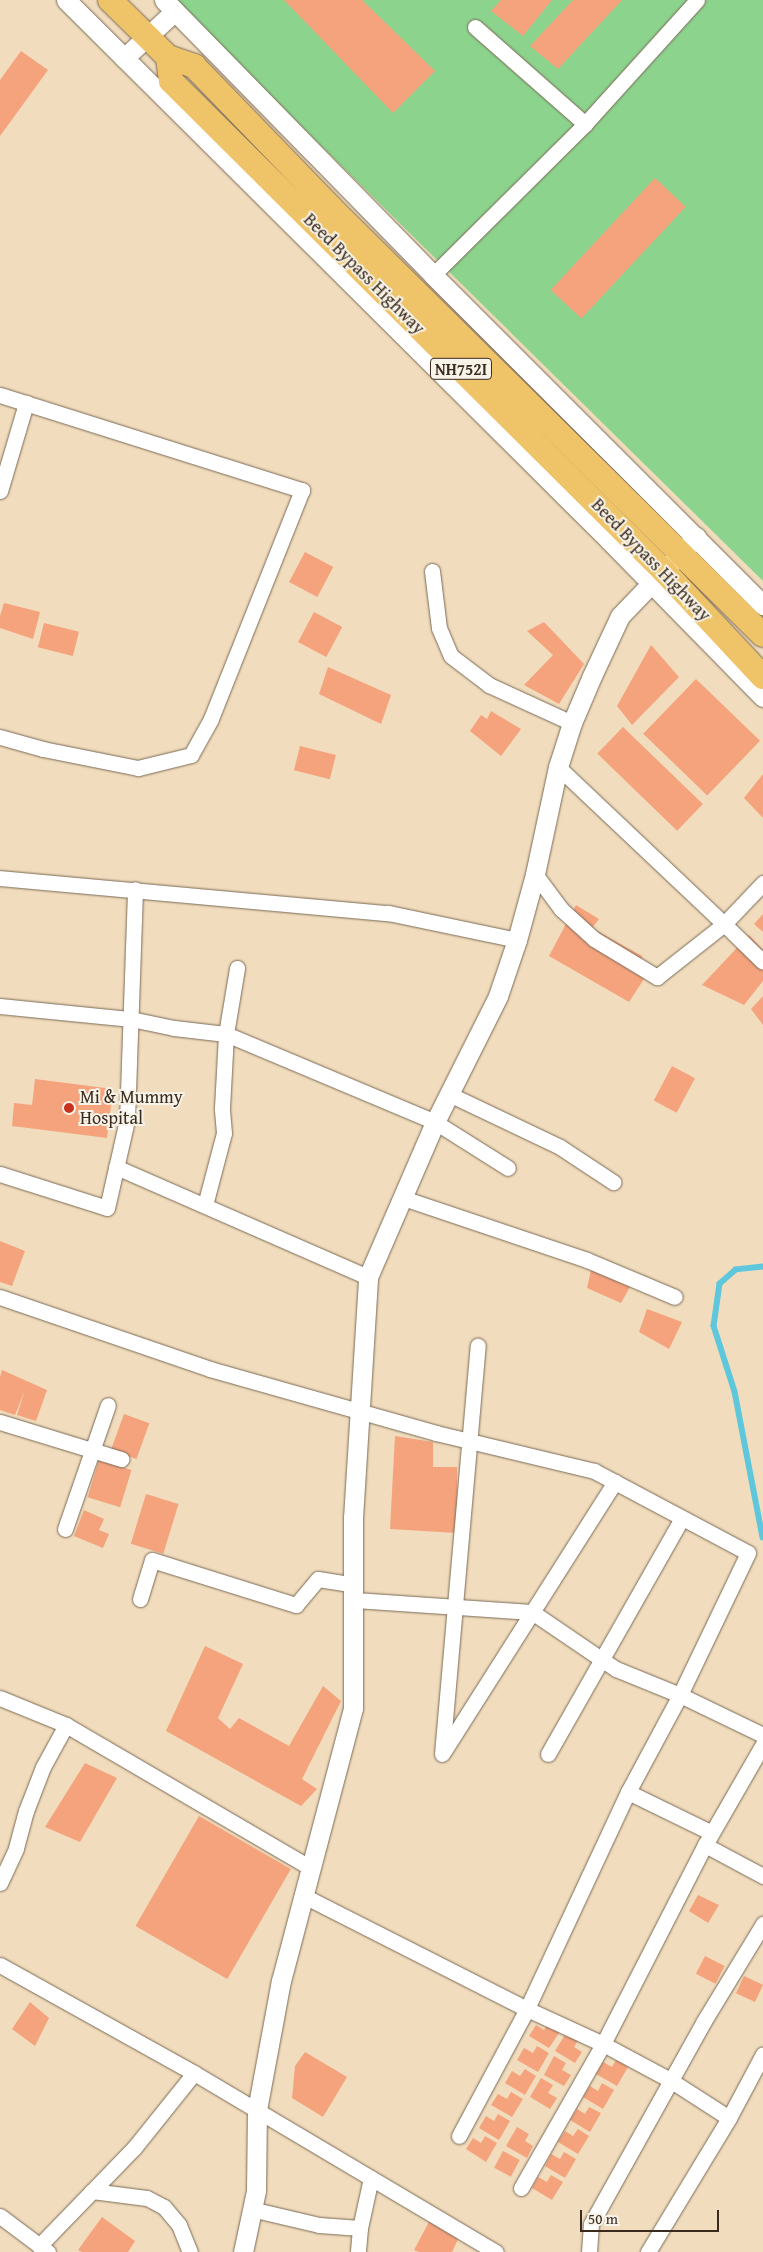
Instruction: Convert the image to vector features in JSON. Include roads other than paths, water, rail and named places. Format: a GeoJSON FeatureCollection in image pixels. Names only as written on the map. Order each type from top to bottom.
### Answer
{"type":"FeatureCollection","features":[{"type":"Feature","properties":{"kind":"highway","name":"Beed Bypass Highway"},"geometry":{"type":"LineString","coordinates":[[118,7],[168,57],[194,66],[331,208],[688,545],[763,635]]}},
{"type":"Feature","properties":{"kind":"highway","name":"Beed Bypass Highway"},"geometry":{"type":"LineString","coordinates":[[168,57],[171,81],[658,577],[763,677]]}},
{"type":"Feature","properties":{"kind":"street"},"geometry":{"type":"LineString","coordinates":[[66,0],[658,577],[763,696]]}},
{"type":"Feature","properties":{"kind":"street"},"geometry":{"type":"LineString","coordinates":[[433,275],[584,124],[697,0]]}},
{"type":"Feature","properties":{"kind":"street"},"geometry":{"type":"LineString","coordinates":[[124,58],[147,37],[170,6],[433,275],[688,545],[763,604]]}},
{"type":"Feature","properties":{"kind":"street"},"geometry":{"type":"LineString","coordinates":[[475,27],[584,124]]}},
{"type":"Feature","properties":{"kind":"street"},"geometry":{"type":"LineString","coordinates":[[0,395],[302,490],[211,719],[191,755],[138,768],[43,749],[0,737]]}},
{"type":"Feature","properties":{"kind":"street"},"geometry":{"type":"LineString","coordinates":[[0,491],[26,403]]}},
{"type":"Feature","properties":{"kind":"street"},"geometry":{"type":"LineString","coordinates":[[243,2252],[256,2191],[257,2110],[281,1981],[352,1708],[353,1518],[368,1276],[435,1122],[451,1094],[498,996],[517,940],[535,874],[558,767],[572,723],[620,616],[688,545]]}},
{"type":"Feature","properties":{"kind":"street"},"geometry":{"type":"LineString","coordinates":[[432,571],[439,628],[451,656],[489,685],[572,723]]}},
{"type":"Feature","properties":{"kind":"street"},"geometry":{"type":"LineString","coordinates":[[558,767],[763,962]]}},
{"type":"Feature","properties":{"kind":"street"},"geometry":{"type":"LineString","coordinates":[[535,874],[561,910],[594,939],[657,976],[724,924],[763,883]]}},
{"type":"Feature","properties":{"kind":"street"},"geometry":{"type":"LineString","coordinates":[[0,878],[388,913],[517,940]]}},
{"type":"Feature","properties":{"kind":"street"},"geometry":{"type":"LineString","coordinates":[[0,1174],[107,1208],[126,1120],[135,889]]}},
{"type":"Feature","properties":{"kind":"street"},"geometry":{"type":"LineString","coordinates":[[205,1205],[224,1133],[222,1108],[226,1034],[237,968]]}},
{"type":"Feature","properties":{"kind":"street"},"geometry":{"type":"LineString","coordinates":[[0,1006],[131,1019],[174,1028],[226,1034],[435,1122],[508,1168]]}},
{"type":"Feature","properties":{"kind":"street"},"geometry":{"type":"LineString","coordinates":[[451,1094],[560,1147],[613,1182]]}},
{"type":"Feature","properties":{"kind":"street"},"geometry":{"type":"LineString","coordinates":[[116,1167],[368,1276]]}},
{"type":"Feature","properties":{"kind":"street"},"geometry":{"type":"LineString","coordinates":[[403,1198],[587,1260],[674,1297]]}},
{"type":"Feature","properties":{"kind":"street"},"geometry":{"type":"LineString","coordinates":[[0,1297],[184,1361],[359,1412],[594,1471],[748,1553],[680,1695],[628,1792],[527,2009],[459,2136]]}},
{"type":"Feature","properties":{"kind":"street"},"geometry":{"type":"LineString","coordinates":[[478,1346],[442,1754],[614,1482]]}},
{"type":"Feature","properties":{"kind":"street"},"geometry":{"type":"LineString","coordinates":[[65,1529],[108,1405]]}},
{"type":"Feature","properties":{"kind":"street"},"geometry":{"type":"LineString","coordinates":[[0,1422],[121,1459]]}},
{"type":"Feature","properties":{"kind":"street"},"geometry":{"type":"LineString","coordinates":[[548,1754],[682,1518]]}},
{"type":"Feature","properties":{"kind":"street"},"geometry":{"type":"LineString","coordinates":[[140,1599],[152,1560],[296,1605],[318,1579],[354,1593],[456,1608],[532,1612],[616,1669],[680,1695],[763,1735]]}},
{"type":"Feature","properties":{"kind":"street"},"geometry":{"type":"LineString","coordinates":[[0,1698],[66,1725],[311,1868]]}},
{"type":"Feature","properties":{"kind":"street"},"geometry":{"type":"LineString","coordinates":[[0,1883],[16,1848],[26,1811],[43,1767],[66,1725]]}},
{"type":"Feature","properties":{"kind":"street"},"geometry":{"type":"LineString","coordinates":[[521,2188],[603,2044],[708,1839],[763,1744]]}},
{"type":"Feature","properties":{"kind":"street"},"geometry":{"type":"LineString","coordinates":[[628,1792],[708,1839],[763,1876]]}},
{"type":"Feature","properties":{"kind":"street"},"geometry":{"type":"LineString","coordinates":[[304,1896],[527,2009],[603,2044],[670,2080],[729,2118]]}},
{"type":"Feature","properties":{"kind":"street"},"geometry":{"type":"LineString","coordinates":[[589,2252],[591,2224],[670,2080],[763,1924]]}},
{"type":"Feature","properties":{"kind":"street"},"geometry":{"type":"LineString","coordinates":[[0,1965],[194,2073],[496,2252]]}},
{"type":"Feature","properties":{"kind":"street"},"geometry":{"type":"LineString","coordinates":[[648,2252],[729,2118],[763,2054]]}},
{"type":"Feature","properties":{"kind":"street"},"geometry":{"type":"LineString","coordinates":[[0,2216],[43,2249],[92,2191],[134,2148],[194,2073]]}},
{"type":"Feature","properties":{"kind":"street"},"geometry":{"type":"LineString","coordinates":[[358,2252],[360,2228],[371,2178]]}},
{"type":"Feature","properties":{"kind":"street"},"geometry":{"type":"LineString","coordinates":[[92,2191],[147,2198],[164,2207],[179,2225],[190,2252]]}},
{"type":"Feature","properties":{"kind":"street"},"geometry":{"type":"LineString","coordinates":[[251,2209],[319,2225],[360,2228]]}},
{"type":"Feature","properties":{"kind":"waterway"},"geometry":{"type":"LineString","coordinates":[[763,1267],[736,1270],[720,1284],[714,1326],[735,1392],[763,1537]]}},
{"type":"Feature","properties":{"kind":"place","name":"Mi & Mummy Hospital"},"geometry":{"type":"Point","coordinates":[69,1108]}}]}
